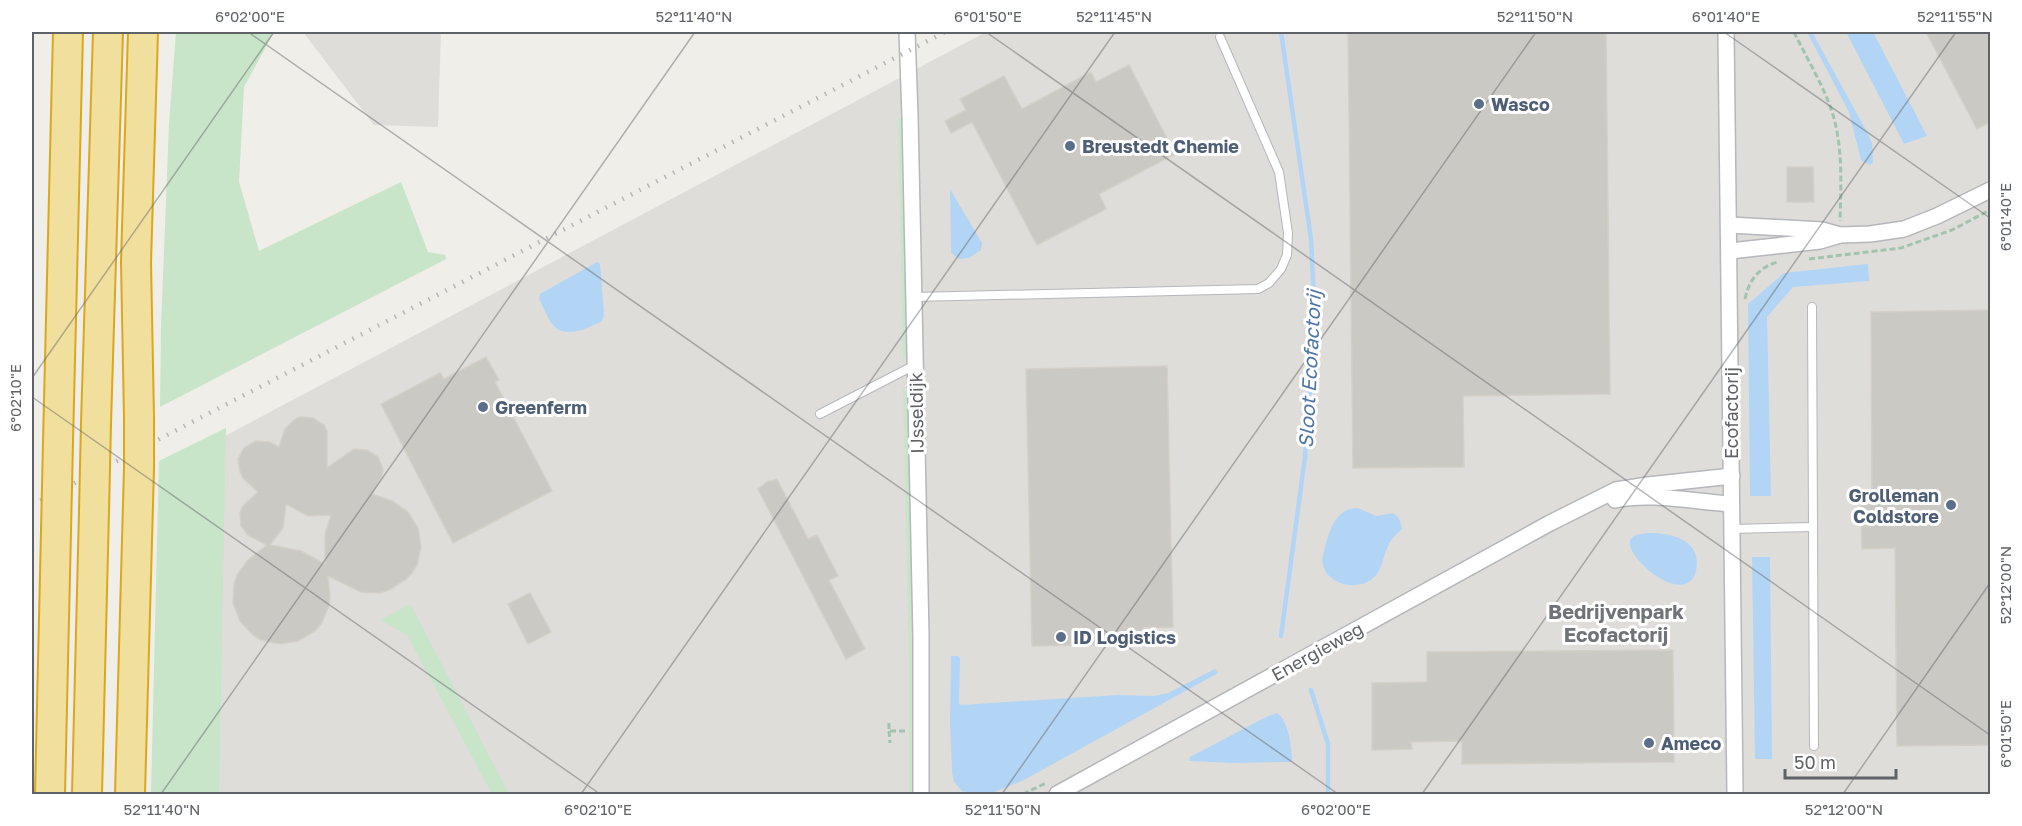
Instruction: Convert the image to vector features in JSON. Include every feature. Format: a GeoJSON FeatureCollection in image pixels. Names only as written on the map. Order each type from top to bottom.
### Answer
{"type":"FeatureCollection","features":[{"type":"Feature","properties":{"kind":"highway"},"geometry":{"type":"LineString","coordinates":[[50,795],[68,32]]}},
{"type":"Feature","properties":{"kind":"highway"},"geometry":{"type":"LineString","coordinates":[[87,795],[108,32]]}},
{"type":"Feature","properties":{"kind":"highway"},"geometry":{"type":"LineString","coordinates":[[129,795],[139,468],[136,262],[143,32]]}},
{"type":"Feature","properties":{"kind":"highway"},"geometry":{"type":"LineString","coordinates":[[136,262],[152,172],[162,32]]}},
{"type":"Feature","properties":{"kind":"street","name":"IJsseldijk"},"geometry":{"type":"LineString","coordinates":[[907,32],[921,646],[921,795]]}},
{"type":"Feature","properties":{"kind":"street","name":"Ecofactorij"},"geometry":{"type":"LineString","coordinates":[[1726,32],[1735,795]]}},
{"type":"Feature","properties":{"kind":"street"},"geometry":{"type":"LineString","coordinates":[[1730,251],[1820,241],[1840,235],[1887,232],[1912,226],[1990,190]]}},
{"type":"Feature","properties":{"kind":"street"},"geometry":{"type":"LineString","coordinates":[[1730,225],[1822,231],[1840,235]]}},
{"type":"Feature","properties":{"kind":"street","name":"Energieweg"},"geometry":{"type":"LineString","coordinates":[[1057,795],[1578,508],[1616,490],[1648,484],[1731,476]]}},
{"type":"Feature","properties":{"kind":"street","name":"Energieweg"},"geometry":{"type":"LineString","coordinates":[[1578,508],[1626,497],[1731,504]]}},
{"type":"Feature","properties":{"kind":"lane"},"geometry":{"type":"LineString","coordinates":[[914,297],[1258,289],[1269,283],[1281,269],[1287,255],[1288,233],[1279,172],[1220,38]]}},
{"type":"Feature","properties":{"kind":"lane"},"geometry":{"type":"LineString","coordinates":[[1812,307],[1814,746]]}},
{"type":"Feature","properties":{"kind":"lane"},"geometry":{"type":"LineString","coordinates":[[820,414],[915,365]]}},
{"type":"Feature","properties":{"kind":"lane"},"geometry":{"type":"LineString","coordinates":[[1732,529],[1813,527]]}},
{"type":"Feature","properties":{"kind":"path"},"geometry":{"type":"LineString","coordinates":[[1794,32],[1828,101],[1836,126],[1840,164],[1840,255]]}},
{"type":"Feature","properties":{"kind":"path"},"geometry":{"type":"LineString","coordinates":[[889,723],[890,743]]}},
{"type":"Feature","properties":{"kind":"path"},"geometry":{"type":"LineString","coordinates":[[889,731],[908,731]]}},
{"type":"Feature","properties":{"kind":"shaded area"},"geometry":{"type":"Polygon","coordinates":[[[303,32],[441,32],[438,127],[374,125],[303,32]]]}},
{"type":"Feature","properties":{"kind":"shaded area"},"geometry":{"type":"Polygon","coordinates":[[[986,32],[1990,32],[1990,794],[193,794],[206,446],[986,32]]]}},
{"type":"Feature","properties":{"kind":"green space"},"geometry":{"type":"Polygon","coordinates":[[[176,32],[274,32],[244,87],[239,182],[259,251],[401,182],[428,252],[445,255],[446,259],[160,407],[169,124],[176,32]]]}},
{"type":"Feature","properties":{"kind":"green space"},"geometry":{"type":"Polygon","coordinates":[[[898,118],[903,118],[914,297],[907,352],[903,361],[898,118]]]}},
{"type":"Feature","properties":{"kind":"green space"},"geometry":{"type":"Polygon","coordinates":[[[903,388],[908,396],[914,794],[909,794],[909,664],[903,388]]]}},
{"type":"Feature","properties":{"kind":"green space"},"geometry":{"type":"Polygon","coordinates":[[[226,428],[219,794],[151,794],[159,461],[226,428]]]}},
{"type":"Feature","properties":{"kind":"green space"},"geometry":{"type":"Polygon","coordinates":[[[410,604],[509,794],[492,794],[407,635],[381,620],[410,604]]]}},
{"type":"Feature","properties":{"kind":"water"},"geometry":{"type":"Polygon","coordinates":[[[1807,32],[1812,32],[1867,132],[1872,143],[1873,163],[1869,165],[1861,160],[1849,112],[1807,32]]]}},
{"type":"Feature","properties":{"kind":"water"},"geometry":{"type":"Polygon","coordinates":[[[1846,32],[1873,32],[1927,136],[1904,144],[1846,32]]]}},
{"type":"Feature","properties":{"kind":"water"},"geometry":{"type":"Polygon","coordinates":[[[950,189],[982,243],[981,250],[969,258],[959,259],[951,253],[950,189]]]}},
{"type":"Feature","properties":{"kind":"water"},"geometry":{"type":"Polygon","coordinates":[[[597,262],[600,264],[604,315],[602,321],[573,332],[561,331],[548,318],[539,299],[540,294],[597,262]]]}},
{"type":"Feature","properties":{"kind":"water"},"geometry":{"type":"Polygon","coordinates":[[[1868,264],[1869,281],[1793,287],[1767,317],[1771,496],[1750,496],[1748,304],[1784,273],[1868,264]]]}},
{"type":"Feature","properties":{"kind":"water"},"geometry":{"type":"Polygon","coordinates":[[[1358,508],[1376,516],[1393,513],[1399,518],[1402,529],[1390,542],[1376,576],[1366,583],[1351,585],[1331,577],[1326,572],[1322,558],[1335,521],[1344,512],[1358,508]]]}},
{"type":"Feature","properties":{"kind":"water"},"geometry":{"type":"Polygon","coordinates":[[[1647,533],[1675,536],[1690,545],[1697,560],[1696,571],[1690,581],[1680,585],[1668,582],[1656,576],[1636,556],[1631,547],[1631,539],[1636,535],[1647,533]]]}},
{"type":"Feature","properties":{"kind":"water"},"geometry":{"type":"Polygon","coordinates":[[[1752,557],[1770,557],[1772,759],[1755,759],[1752,557]]]}},
{"type":"Feature","properties":{"kind":"water"},"geometry":{"type":"Polygon","coordinates":[[[951,656],[960,658],[959,703],[961,705],[1118,695],[1154,696],[1168,693],[1215,669],[1218,673],[1024,780],[994,792],[971,793],[962,791],[954,782],[952,772],[951,656]]]}},
{"type":"Feature","properties":{"kind":"water"},"geometry":{"type":"Polygon","coordinates":[[[1277,713],[1289,734],[1291,762],[1189,761],[1190,757],[1277,713]]]}},
{"type":"Feature","properties":{"kind":"building"},"geometry":{"type":"Polygon","coordinates":[[[1348,32],[1606,32],[1610,394],[1463,396],[1464,467],[1353,468],[1348,32]]]}},
{"type":"Feature","properties":{"kind":"building"},"geometry":{"type":"Polygon","coordinates":[[[1926,32],[1990,32],[1990,122],[1977,129],[1926,32]]]}},
{"type":"Feature","properties":{"kind":"building"},"geometry":{"type":"Polygon","coordinates":[[[1129,65],[1175,154],[1099,194],[1106,209],[1037,245],[972,122],[951,133],[945,121],[966,110],[960,99],[1004,76],[1022,109],[1091,72],[1096,82],[1129,65]]]}},
{"type":"Feature","properties":{"kind":"building"},"geometry":{"type":"Polygon","coordinates":[[[1787,167],[1813,167],[1814,202],[1787,202],[1787,167]]]}},
{"type":"Feature","properties":{"kind":"building"},"geometry":{"type":"Polygon","coordinates":[[[1990,310],[1990,745],[1897,746],[1895,548],[1862,549],[1861,503],[1872,503],[1871,312],[1990,310]]]}},
{"type":"Feature","properties":{"kind":"building"},"geometry":{"type":"Polygon","coordinates":[[[486,357],[499,380],[495,382],[552,491],[453,543],[381,404],[440,373],[444,379],[486,357]]]}},
{"type":"Feature","properties":{"kind":"building"},"geometry":{"type":"Polygon","coordinates":[[[1167,366],[1173,627],[1143,628],[1143,644],[1032,646],[1026,369],[1167,366]]]}},
{"type":"Feature","properties":{"kind":"building"},"geometry":{"type":"Polygon","coordinates":[[[300,417],[313,418],[324,425],[327,431],[327,468],[354,449],[367,450],[378,457],[383,469],[382,476],[372,494],[392,501],[408,512],[418,528],[421,547],[417,565],[412,573],[389,590],[380,593],[361,592],[328,576],[329,606],[321,624],[315,631],[298,641],[280,644],[261,640],[253,635],[240,621],[233,603],[237,575],[248,560],[267,545],[249,536],[241,526],[242,507],[258,492],[243,478],[238,459],[244,448],[256,441],[269,442],[279,447],[285,429],[300,417]],[[286,504],[283,528],[270,545],[301,551],[325,564],[325,534],[331,515],[308,516],[286,504]]]}},
{"type":"Feature","properties":{"kind":"building"},"geometry":{"type":"Polygon","coordinates":[[[777,479],[808,539],[817,535],[838,576],[829,580],[865,649],[846,659],[758,489],[767,482],[777,479]]]}},
{"type":"Feature","properties":{"kind":"building"},"geometry":{"type":"Polygon","coordinates":[[[530,593],[551,632],[528,644],[508,604],[530,593]]]}},
{"type":"Feature","properties":{"kind":"building"},"geometry":{"type":"Polygon","coordinates":[[[1673,650],[1674,762],[1462,764],[1462,741],[1411,742],[1412,749],[1372,750],[1372,683],[1427,682],[1427,652],[1673,650]]]}},
{"type":"Feature","properties":{"kind":"waterway","name":"Sloot Ecofactorij"},"geometry":{"type":"LineString","coordinates":[[1281,32],[1311,239],[1315,320],[1305,457],[1281,636]]}},
{"type":"Feature","properties":{"kind":"waterway","name":"Sloot Ecofactorij"},"geometry":{"type":"LineString","coordinates":[[1311,690],[1328,744],[1328,794]]}},
{"type":"Feature","properties":{"kind":"railway"},"geometry":{"type":"LineString","coordinates":[[32,505],[945,32]]}},
{"type":"Feature","properties":{"kind":"place","name":"Wasco"},"geometry":{"type":"Point","coordinates":[1479,104]}},
{"type":"Feature","properties":{"kind":"place","name":"Breustedt Chemie"},"geometry":{"type":"Point","coordinates":[1070,146]}},
{"type":"Feature","properties":{"kind":"place","name":"Greenferm"},"geometry":{"type":"Point","coordinates":[483,407]}},
{"type":"Feature","properties":{"kind":"place","name":"Grolleman Coldstore"},"geometry":{"type":"Point","coordinates":[1951,505]}},
{"type":"Feature","properties":{"kind":"place","name":"ID Logistics"},"geometry":{"type":"Point","coordinates":[1061,637]}},
{"type":"Feature","properties":{"kind":"place","name":"Ameco"},"geometry":{"type":"Point","coordinates":[1649,743]}},
{"type":"Feature","properties":{"kind":"district","name":"Bedrijvenpark Ecofactorij"},"geometry":{"type":"Point","coordinates":[1616,622]}}]}
